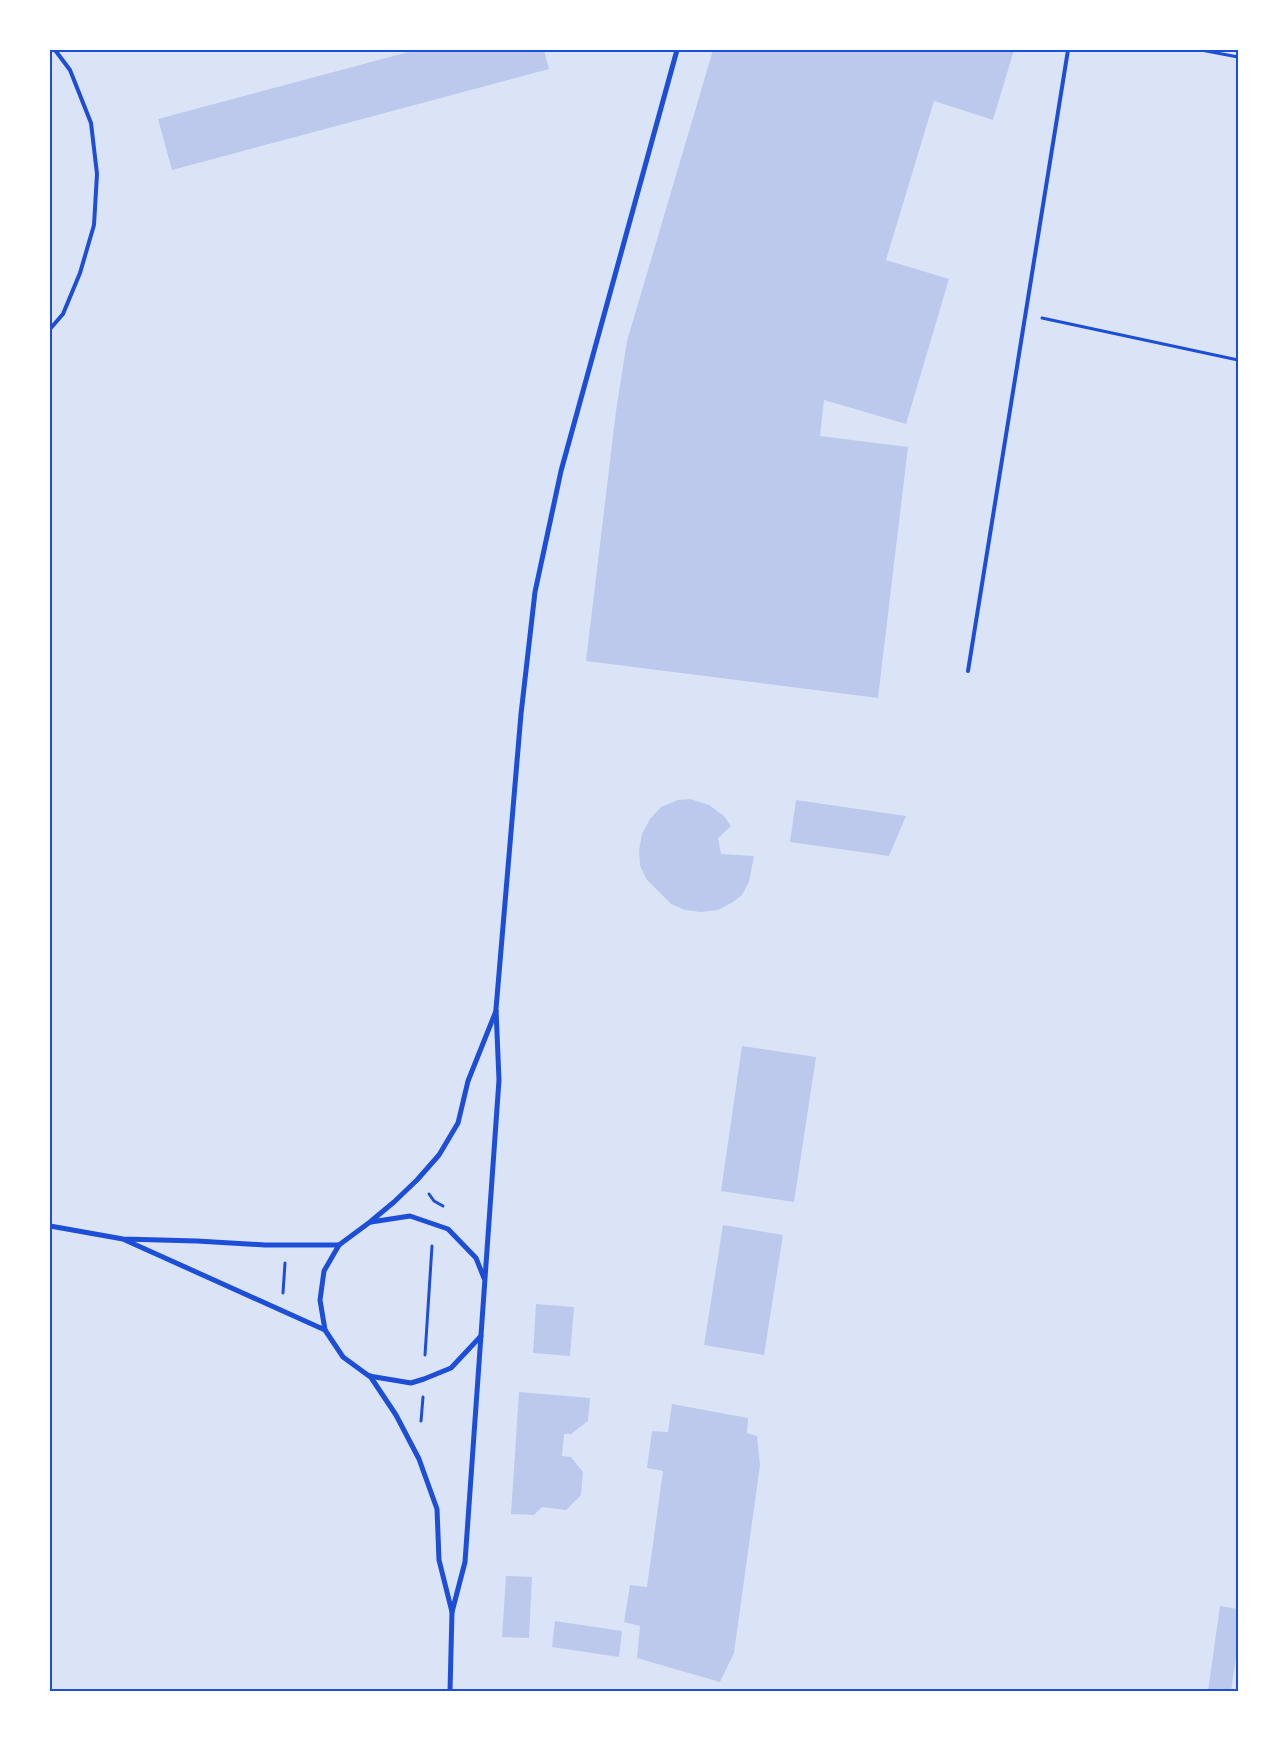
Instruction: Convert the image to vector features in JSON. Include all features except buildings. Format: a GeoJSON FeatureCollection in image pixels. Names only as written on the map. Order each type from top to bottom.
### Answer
{"type":"FeatureCollection","features":[{"type":"Feature","properties":{"kind":"street"},"geometry":{"type":"LineString","coordinates":[[450,1691],[452,1612],[465,1562],[500,1080],[496,1008],[521,714],[535,592],[561,471],[677,50]]}},
{"type":"Feature","properties":{"kind":"street"},"geometry":{"type":"LineString","coordinates":[[452,1612],[439,1560],[437,1509],[419,1458],[396,1416],[369,1376],[343,1357],[326,1330],[320,1300],[324,1271],[339,1245],[370,1222],[417,1180],[439,1156],[458,1123],[468,1081],[496,1008]]}},
{"type":"Feature","properties":{"kind":"street"},"geometry":{"type":"LineString","coordinates":[[370,1222],[410,1216],[448,1229],[476,1258],[485,1281]]}},
{"type":"Feature","properties":{"kind":"street"},"geometry":{"type":"LineString","coordinates":[[50,1226],[122,1239],[265,1245],[339,1245]]}},
{"type":"Feature","properties":{"kind":"street"},"geometry":{"type":"LineString","coordinates":[[122,1239],[326,1330]]}},
{"type":"Feature","properties":{"kind":"street"},"geometry":{"type":"LineString","coordinates":[[369,1376],[411,1383],[424,1379],[451,1368],[481,1336]]}},
{"type":"Feature","properties":{"kind":"lane"},"geometry":{"type":"LineString","coordinates":[[50,329],[63,314],[80,273],[94,225],[97,174],[91,123],[70,70],[55,50]]}},
{"type":"Feature","properties":{"kind":"lane"},"geometry":{"type":"LineString","coordinates":[[968,671],[1068,50]]}},
{"type":"Feature","properties":{"kind":"path"},"geometry":{"type":"LineString","coordinates":[[1201,50],[1238,57]]}},
{"type":"Feature","properties":{"kind":"path"},"geometry":{"type":"LineString","coordinates":[[1027,314],[1238,360]]}},
{"type":"Feature","properties":{"kind":"path"},"geometry":{"type":"LineString","coordinates":[[425,1355],[432,1246]]}},
{"type":"Feature","properties":{"kind":"path"},"geometry":{"type":"LineString","coordinates":[[283,1293],[286,1263]]}},
{"type":"Feature","properties":{"kind":"path"},"geometry":{"type":"LineString","coordinates":[[421,1429],[423,1394]]}},
{"type":"Feature","properties":{"kind":"shaded area"},"geometry":{"type":"Polygon","coordinates":[[[50,50],[1238,50],[1238,1691],[50,1691],[50,50]]]}}]}
